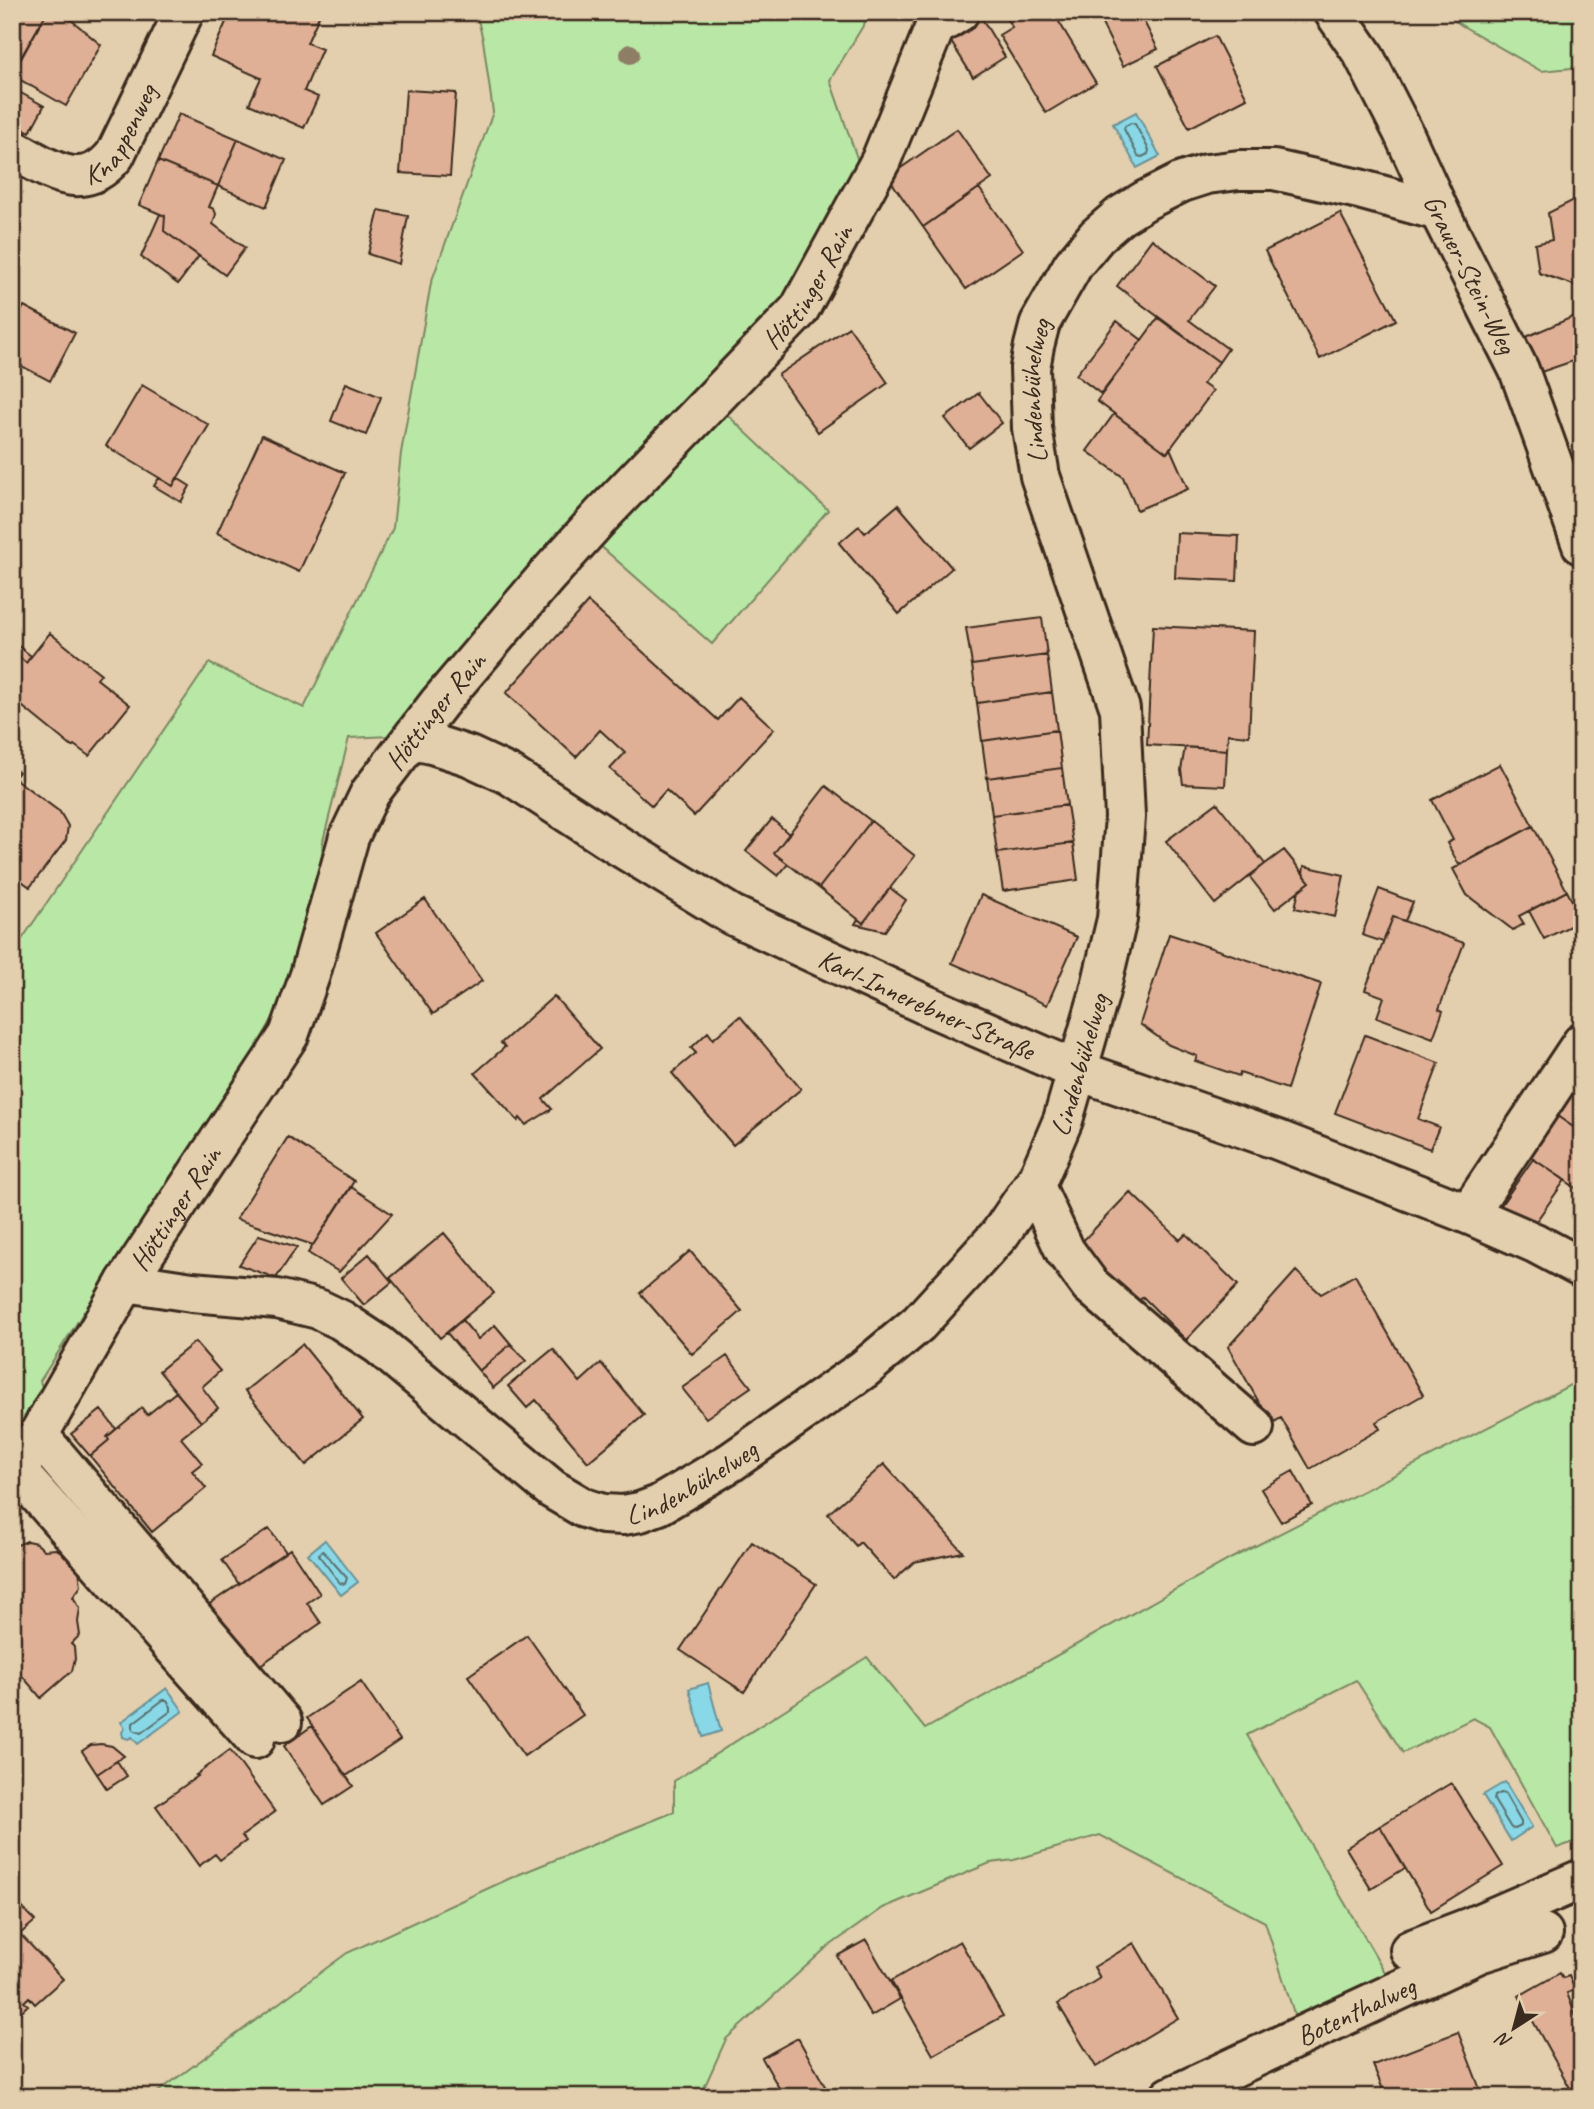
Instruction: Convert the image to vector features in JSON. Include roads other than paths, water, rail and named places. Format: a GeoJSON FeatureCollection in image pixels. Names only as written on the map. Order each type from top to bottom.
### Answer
{"type":"FeatureCollection","features":[{"type":"Feature","properties":{"kind":"street","name":"Knappenweg"},"geometry":{"type":"LineString","coordinates":[[12,149],[57,172],[75,177],[92,174],[105,167],[116,155],[184,12]]}},
{"type":"Feature","properties":{"kind":"street","name":"Höttinger Rain"},"geometry":{"type":"LineString","coordinates":[[15,1476],[126,1282],[289,1035],[298,1013],[341,863],[355,822],[370,793],[439,703],[546,577],[799,310],[881,160],[934,27],[958,12]]}},
{"type":"Feature","properties":{"kind":"street","name":"Grauer-Stein-Weg"},"geometry":{"type":"LineString","coordinates":[[1334,12],[1363,54],[1404,132],[1439,211],[1518,370],[1582,545]]}},
{"type":"Feature","properties":{"kind":"street","name":"Lindenbühelweg"},"geometry":{"type":"LineString","coordinates":[[126,1282],[192,1292],[277,1299],[318,1310],[341,1320],[379,1345],[552,1489],[584,1508],[603,1514],[623,1515],[659,1505],[731,1462],[864,1369],[927,1314],[1000,1234],[1034,1184],[1063,1120],[1099,995],[1117,919],[1125,817],[1120,709],[1040,475],[1032,429],[1030,368],[1040,323],[1073,265],[1097,236],[1120,216],[1146,200],[1182,182],[1207,174],[1273,170],[1359,189],[1439,211]]}},
{"type":"Feature","properties":{"kind":"street","name":"Karl-Innerebner-Straße"},"geometry":{"type":"LineString","coordinates":[[412,740],[469,756],[510,775],[708,900],[774,936],[926,1005],[1076,1070],[1278,1140],[1468,1214],[1535,1243],[1582,1268]]}},
{"type":"Feature","properties":{"kind":"street"},"geometry":{"type":"LineString","coordinates":[[1468,1214],[1582,1043]]}},
{"type":"Feature","properties":{"kind":"street"},"geometry":{"type":"LineString","coordinates":[[1034,1184],[1065,1251],[1090,1285],[1254,1427]]}},
{"type":"Feature","properties":{"kind":"street"},"geometry":{"type":"LineString","coordinates":[[15,1476],[269,1731],[39,1436]]}},
{"type":"Feature","properties":{"kind":"street"},"geometry":{"type":"LineString","coordinates":[[1410,1950],[1582,1879]]}},
{"type":"Feature","properties":{"kind":"street","name":"Botenthalweg"},"geometry":{"type":"LineString","coordinates":[[1170,2097],[1479,1953],[1544,1933]]}},
{"type":"Feature","properties":{"kind":"water"},"geometry":{"type":"Polygon","coordinates":[[[1136,112],[1160,156],[1137,168],[1113,124],[1136,112]]]}},
{"type":"Feature","properties":{"kind":"water"},"geometry":{"type":"Polygon","coordinates":[[[325,1540],[358,1582],[341,1595],[308,1554],[325,1540]]]}},
{"type":"Feature","properties":{"kind":"water"},"geometry":{"type":"Polygon","coordinates":[[[708,1683],[721,1731],[703,1737],[689,1689],[708,1683]]]}},
{"type":"Feature","properties":{"kind":"water"},"geometry":{"type":"Polygon","coordinates":[[[167,1688],[183,1711],[138,1744],[132,1737],[123,1737],[125,1728],[121,1722],[167,1688]]]}},
{"type":"Feature","properties":{"kind":"water"},"geometry":{"type":"Polygon","coordinates":[[[1505,1782],[1532,1827],[1511,1841],[1483,1795],[1505,1782]]]}}]}
